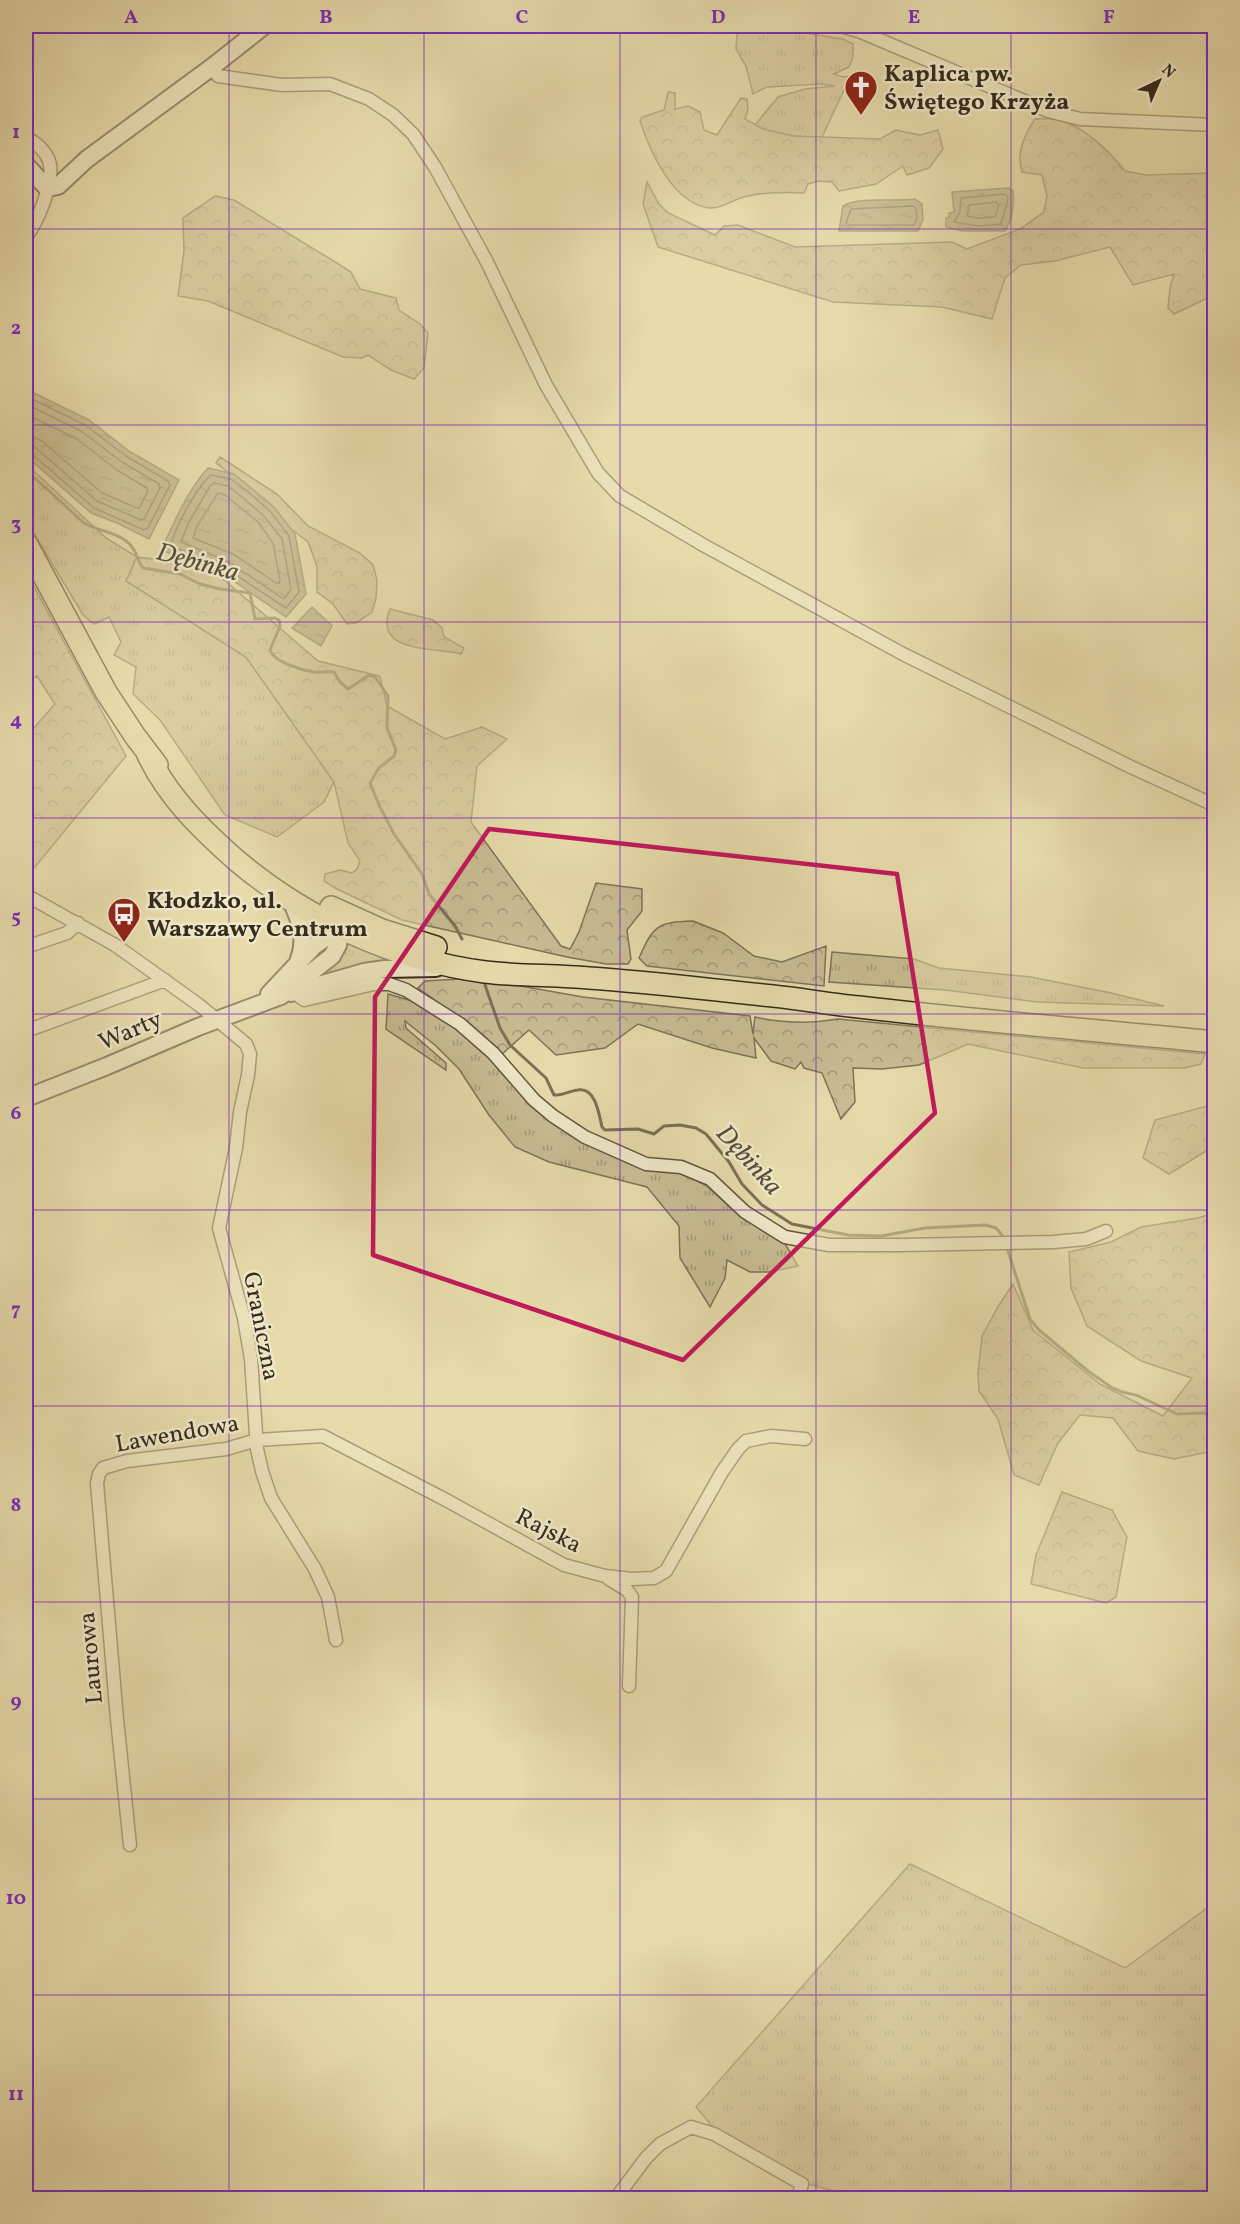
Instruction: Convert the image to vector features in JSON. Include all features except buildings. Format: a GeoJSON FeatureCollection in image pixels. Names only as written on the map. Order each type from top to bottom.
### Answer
{"type":"FeatureCollection","features":[{"type":"Feature","properties":{"kind":"highway"},"geometry":{"type":"LineString","coordinates":[[26,543],[106,692],[148,755],[160,778],[266,869],[343,921],[394,950],[451,966],[486,966],[1215,1042]]}},
{"type":"Feature","properties":{"kind":"highway"},"geometry":{"type":"LineString","coordinates":[[180,797],[229,854],[292,903],[343,921],[417,941],[486,966]]}},
{"type":"Feature","properties":{"kind":"main road"},"geometry":{"type":"LineString","coordinates":[[26,165],[47,188],[58,186],[87,159],[264,26]]}},
{"type":"Feature","properties":{"kind":"main road"},"geometry":{"type":"LineString","coordinates":[[292,903],[303,932],[302,952],[298,962]]}},
{"type":"Feature","properties":{"kind":"main road","name":"Warty"},"geometry":{"type":"LineString","coordinates":[[252,1006],[277,987],[298,962],[343,921]]}},
{"type":"Feature","properties":{"kind":"main road","name":"Warty"},"geometry":{"type":"LineString","coordinates":[[26,1098],[252,1006],[288,994],[332,956],[338,945],[343,921]]}},
{"type":"Feature","properties":{"kind":"main road"},"geometry":{"type":"LineString","coordinates":[[288,994],[364,972],[451,966]]}},
{"type":"Feature","properties":{"kind":"street"},"geometry":{"type":"LineString","coordinates":[[841,26],[861,32],[1048,111],[1080,119],[1215,125]]}},
{"type":"Feature","properties":{"kind":"street"},"geometry":{"type":"LineString","coordinates":[[212,67],[218,76],[282,85],[330,84],[355,92],[393,114],[413,134],[435,167],[487,262],[546,385],[598,473],[620,496],[705,546],[893,649],[1131,767],[1215,805]]}},
{"type":"Feature","properties":{"kind":"street"},"geometry":{"type":"LineString","coordinates":[[26,137],[40,147],[50,164],[47,188],[37,219],[26,237]]}},
{"type":"Feature","properties":{"kind":"street"},"geometry":{"type":"LineString","coordinates":[[26,895],[115,945],[217,1020]]}},
{"type":"Feature","properties":{"kind":"street"},"geometry":{"type":"LineString","coordinates":[[26,947],[67,933],[78,923]]}},
{"type":"Feature","properties":{"kind":"street"},"geometry":{"type":"LineString","coordinates":[[26,1031],[165,980]]}},
{"type":"Feature","properties":{"kind":"street"},"geometry":{"type":"LineString","coordinates":[[288,994],[304,1000],[374,984],[389,984],[406,990],[460,1024],[493,1053],[534,1100],[585,1137],[646,1164],[681,1167],[710,1179],[745,1212],[785,1237],[829,1245],[902,1245],[1053,1242],[1086,1239],[1106,1231]]}},
{"type":"Feature","properties":{"kind":"street","name":"Graniczna"},"geometry":{"type":"LineString","coordinates":[[217,1020],[246,1044],[250,1054],[236,1148],[219,1228],[244,1318],[251,1359],[257,1440],[262,1471],[271,1498],[315,1569],[328,1597],[336,1640]]}},
{"type":"Feature","properties":{"kind":"street","name":"Rajska"},"geometry":{"type":"LineString","coordinates":[[257,1440],[323,1436],[564,1565],[605,1576],[632,1579],[654,1578],[666,1571],[722,1472],[746,1441],[771,1436],[805,1439]]}},
{"type":"Feature","properties":{"kind":"street","name":"Lawendowa"},"geometry":{"type":"LineString","coordinates":[[104,1468],[127,1461],[226,1449],[257,1440]]}},
{"type":"Feature","properties":{"kind":"street","name":"Laurowa"},"geometry":{"type":"LineString","coordinates":[[104,1468],[99,1474],[97,1483],[100,1534],[130,1845]]}},
{"type":"Feature","properties":{"kind":"street"},"geometry":{"type":"LineString","coordinates":[[605,1576],[627,1590],[632,1597],[629,1686]]}},
{"type":"Feature","properties":{"kind":"street"},"geometry":{"type":"LineString","coordinates":[[616,2199],[646,2158],[660,2144],[691,2127],[714,2134],[802,2184],[798,2199]]}},
{"type":"Feature","properties":{"kind":"highlighted area"},"geometry":{"type":"Polygon","coordinates":[[[489,829],[897,874],[935,1113],[683,1360],[373,1255],[375,997],[489,829]]]}},
{"type":"Feature","properties":{"kind":"green space"},"geometry":{"type":"Polygon","coordinates":[[[792,31],[843,39],[853,44],[853,57],[849,67],[834,74],[843,77],[856,75],[859,79],[845,88],[822,137],[779,134],[755,125],[778,97],[805,89],[835,86],[822,84],[767,87],[753,94],[746,66],[736,49],[737,32],[792,31]]]}},
{"type":"Feature","properties":{"kind":"green space"},"geometry":{"type":"Polygon","coordinates":[[[668,92],[675,93],[675,109],[688,106],[700,112],[704,130],[717,135],[741,98],[747,99],[748,109],[745,119],[763,129],[793,136],[880,139],[896,130],[920,135],[938,130],[943,149],[929,168],[907,175],[903,166],[876,184],[839,191],[832,182],[818,181],[808,184],[804,193],[759,194],[709,208],[684,197],[664,174],[640,121],[642,117],[664,110],[668,92]]]}},
{"type":"Feature","properties":{"kind":"green space"},"geometry":{"type":"Polygon","coordinates":[[[1035,119],[1054,119],[1074,126],[1102,146],[1125,171],[1146,175],[1214,173],[1214,295],[1174,314],[1168,308],[1174,274],[1133,285],[1110,247],[1055,261],[1021,265],[1005,278],[992,319],[942,307],[833,302],[658,247],[643,204],[647,182],[659,204],[668,213],[715,235],[724,226],[738,225],[795,247],[952,242],[967,249],[1020,229],[1044,212],[1047,196],[1042,175],[1022,172],[1020,165],[1022,144],[1035,119]]]}},
{"type":"Feature","properties":{"kind":"green space"},"geometry":{"type":"Polygon","coordinates":[[[215,196],[234,200],[351,272],[360,289],[396,298],[399,310],[420,324],[428,333],[424,368],[414,379],[391,370],[368,355],[362,358],[343,357],[208,301],[178,296],[184,251],[183,218],[215,196]]]}},
{"type":"Feature","properties":{"kind":"green space"},"geometry":{"type":"Polygon","coordinates":[[[220,457],[277,494],[308,526],[360,553],[373,565],[377,580],[372,612],[356,623],[347,624],[333,604],[317,592],[317,566],[308,542],[291,529],[255,493],[216,463],[220,457]]]}},
{"type":"Feature","properties":{"kind":"green space"},"geometry":{"type":"Polygon","coordinates":[[[26,464],[106,538],[137,557],[126,581],[246,657],[334,782],[324,802],[277,837],[225,815],[160,720],[133,694],[136,667],[114,655],[121,642],[109,617],[94,624],[83,615],[26,520],[26,464]]]}},
{"type":"Feature","properties":{"kind":"green space"},"geometry":{"type":"Polygon","coordinates":[[[137,557],[208,566],[318,661],[380,676],[387,706],[445,739],[482,727],[507,739],[477,766],[471,822],[561,946],[570,949],[579,932],[596,883],[642,889],[642,911],[627,930],[631,959],[628,964],[606,964],[567,957],[402,920],[324,881],[325,874],[340,870],[352,873],[357,869],[360,861],[348,843],[334,782],[246,657],[126,581],[137,557]]]}},
{"type":"Feature","properties":{"kind":"green space"},"geometry":{"type":"Polygon","coordinates":[[[26,572],[126,756],[26,878],[26,737],[55,704],[37,676],[26,684],[26,572]]]}},
{"type":"Feature","properties":{"kind":"green space"},"geometry":{"type":"Polygon","coordinates":[[[390,609],[433,620],[442,628],[444,637],[464,648],[461,654],[423,649],[398,641],[390,634],[387,624],[390,609]]]}},
{"type":"Feature","properties":{"kind":"green space"},"geometry":{"type":"Polygon","coordinates":[[[693,921],[723,933],[754,956],[782,962],[826,946],[824,986],[647,966],[639,958],[648,939],[658,928],[671,923],[693,921]]]}},
{"type":"Feature","properties":{"kind":"green space"},"geometry":{"type":"Polygon","coordinates":[[[344,936],[429,966],[295,990],[344,936]]]}},
{"type":"Feature","properties":{"kind":"green space"},"geometry":{"type":"Polygon","coordinates":[[[832,952],[914,959],[939,968],[1031,977],[1164,1006],[1038,1002],[945,990],[829,982],[832,952]]]}},
{"type":"Feature","properties":{"kind":"green space"},"geometry":{"type":"Polygon","coordinates":[[[475,978],[583,997],[750,1016],[753,1034],[755,1017],[796,1022],[838,1019],[1205,1054],[1201,1064],[1184,1068],[1083,1068],[968,1044],[919,1065],[882,1069],[853,1068],[855,1102],[841,1119],[822,1073],[804,1068],[801,1062],[795,1069],[771,1061],[754,1038],[756,1058],[712,1048],[638,1024],[605,1048],[556,1055],[529,1030],[501,1055],[461,1019],[418,988],[425,981],[475,978]]]}},
{"type":"Feature","properties":{"kind":"green space"},"geometry":{"type":"Polygon","coordinates":[[[388,994],[423,1004],[456,1027],[491,1057],[551,1121],[681,1172],[707,1186],[741,1217],[784,1242],[798,1266],[769,1272],[750,1272],[727,1260],[725,1278],[710,1307],[680,1258],[679,1226],[647,1187],[549,1162],[515,1147],[489,1115],[459,1069],[436,1046],[405,1021],[406,1028],[446,1063],[446,1070],[386,1029],[388,994]]]}},
{"type":"Feature","properties":{"kind":"green space"},"geometry":{"type":"Polygon","coordinates":[[[1207,1106],[1214,1112],[1214,1146],[1169,1174],[1143,1158],[1155,1120],[1207,1106]]]}},
{"type":"Feature","properties":{"kind":"green space"},"geometry":{"type":"Polygon","coordinates":[[[1214,1213],[1214,1451],[1174,1459],[1138,1451],[1113,1418],[1080,1415],[1058,1443],[1039,1485],[1014,1475],[998,1419],[979,1391],[978,1373],[982,1336],[1013,1284],[1033,1330],[1100,1384],[1163,1416],[1192,1378],[1141,1361],[1087,1326],[1071,1288],[1069,1252],[1111,1242],[1141,1227],[1198,1218],[1214,1213]]]}},
{"type":"Feature","properties":{"kind":"green space"},"geometry":{"type":"Polygon","coordinates":[[[1062,1492],[1112,1510],[1127,1537],[1116,1597],[1106,1603],[1031,1584],[1036,1555],[1062,1492]]]}},
{"type":"Feature","properties":{"kind":"green space"},"geometry":{"type":"Polygon","coordinates":[[[910,1864],[1125,1968],[1214,1903],[1214,2198],[858,2198],[805,2183],[717,2132],[696,2107],[910,1864]]]}},
{"type":"Feature","properties":{"kind":"water"},"geometry":{"type":"Polygon","coordinates":[[[1008,188],[1013,191],[1014,201],[1005,231],[962,231],[946,227],[946,218],[949,217],[949,213],[954,212],[952,192],[1008,188]]]}},
{"type":"Feature","properties":{"kind":"water"},"geometry":{"type":"Polygon","coordinates":[[[915,199],[922,204],[923,219],[918,231],[839,231],[843,206],[850,203],[868,200],[915,199]]]}},
{"type":"Feature","properties":{"kind":"water"},"geometry":{"type":"Polygon","coordinates":[[[26,389],[89,420],[129,451],[179,480],[149,539],[91,513],[26,456],[26,389]]]}},
{"type":"Feature","properties":{"kind":"water"},"geometry":{"type":"Polygon","coordinates":[[[208,468],[234,474],[274,507],[295,534],[306,594],[286,617],[222,573],[161,550],[188,496],[208,468]]]}},
{"type":"Feature","properties":{"kind":"water"},"geometry":{"type":"Polygon","coordinates":[[[312,607],[332,626],[321,646],[292,628],[312,607]]]}},
{"type":"Feature","properties":{"kind":"waterway","name":"Dębinka"},"geometry":{"type":"LineString","coordinates":[[26,470],[84,523],[116,535],[127,542],[134,549],[143,568],[180,574],[200,584],[220,589],[250,593],[255,619],[275,618],[279,620],[280,626],[270,650],[282,662],[309,671],[334,672],[348,689],[369,675],[375,677],[388,696],[387,728],[396,750],[394,756],[379,768],[370,783],[394,834],[422,874],[429,894],[455,926],[462,939]]}},
{"type":"Feature","properties":{"kind":"waterway","name":"Dębinka"},"geometry":{"type":"LineString","coordinates":[[485,985],[500,1028],[510,1045],[546,1078],[554,1095],[578,1090],[589,1093],[596,1103],[602,1127],[605,1130],[638,1129],[654,1134],[664,1126],[680,1125],[696,1128],[706,1134],[729,1162],[742,1184],[762,1205],[792,1224],[848,1235],[881,1236],[925,1228],[985,1225],[996,1228],[1002,1235]]}},
{"type":"Feature","properties":{"kind":"waterway","name":"Dębinka"},"geometry":{"type":"LineString","coordinates":[[1007,1248],[1030,1319],[1039,1330],[1088,1371],[1111,1387],[1136,1395],[1177,1414],[1204,1413],[1214,1417]]}},
{"type":"Feature","properties":{"kind":"place","name":"Kaplica pw. Świętego Krzyża"},"geometry":{"type":"Point","coordinates":[861,116]}},
{"type":"Feature","properties":{"kind":"place","name":"Kłodzko, ul. Warszawy Centrum"},"geometry":{"type":"Point","coordinates":[124,943]}}]}
